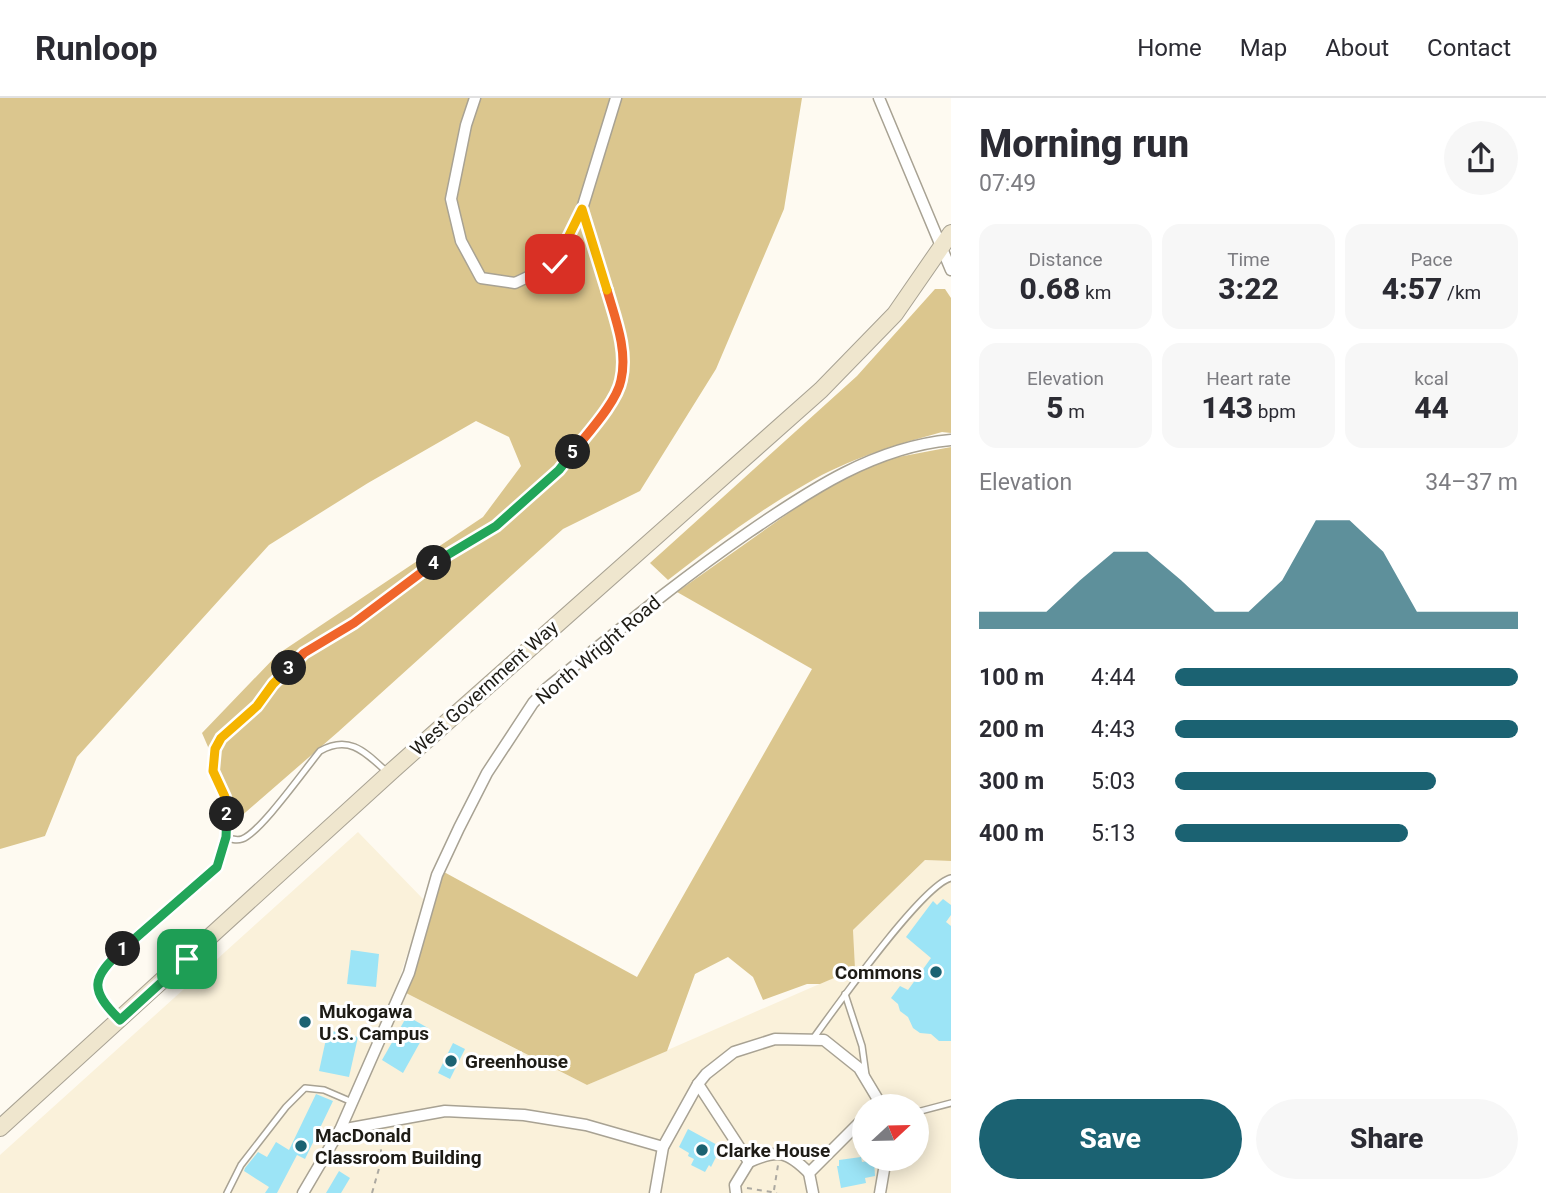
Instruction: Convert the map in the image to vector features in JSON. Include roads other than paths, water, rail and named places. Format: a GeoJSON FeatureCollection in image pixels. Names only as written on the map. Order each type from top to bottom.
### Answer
{"type":"FeatureCollection","features":[{"type":"Feature","properties":{"kind":"main road","name":"West Government Way"},"geometry":{"type":"LineString","coordinates":[[0,1128],[389,774],[821,390],[895,314],[951,233]]}},
{"type":"Feature","properties":{"kind":"street"},"geometry":{"type":"LineString","coordinates":[[475,98],[466,125],[452,199],[461,241],[481,278],[515,283],[555,264],[582,209],[616,98]]}},
{"type":"Feature","properties":{"kind":"street"},"geometry":{"type":"LineString","coordinates":[[879,98],[951,270]]}},
{"type":"Feature","properties":{"kind":"street","name":"North Wright Road"},"geometry":{"type":"LineString","coordinates":[[303,1193],[340,1130],[409,973],[437,876],[487,774],[533,703],[547,688],[674,587],[731,544],[831,478],[887,454],[951,440]]}},
{"type":"Feature","properties":{"kind":"street"},"geometry":{"type":"LineString","coordinates":[[655,1193],[663,1147],[698,1084],[706,1074],[734,1052],[775,1039],[818,1040],[859,1068],[874,1094]]}},
{"type":"Feature","properties":{"kind":"street"},"geometry":{"type":"LineString","coordinates":[[698,1084],[749,1162]]}},
{"type":"Feature","properties":{"kind":"street"},"geometry":{"type":"LineString","coordinates":[[340,1130],[445,1111],[524,1115],[586,1125],[663,1147]]}},
{"type":"Feature","properties":{"kind":"street"},"geometry":{"type":"LineString","coordinates":[[809,1173],[852,1130]]}},
{"type":"Feature","properties":{"kind":"street"},"geometry":{"type":"LineString","coordinates":[[736,1189],[749,1162],[767,1154],[780,1153],[793,1157],[809,1173],[813,1193]]}},
{"type":"Feature","properties":{"kind":"street"},"geometry":{"type":"LineString","coordinates":[[880,1193],[884,1171]]}},
{"type":"Feature","properties":{"kind":"lane"},"geometry":{"type":"LineString","coordinates":[[120,1020],[100,996],[98,988],[103,967],[217,867],[226,837],[225,797],[213,771],[212,760],[221,738],[257,706],[273,684],[304,653],[354,623],[444,555],[496,526],[559,470],[604,414],[621,381],[621,339],[582,209]]}},
{"type":"Feature","properties":{"kind":"lane"},"geometry":{"type":"LineString","coordinates":[[226,837],[236,840],[246,838],[260,825],[320,751],[330,746],[348,744],[367,754],[389,774]]}},
{"type":"Feature","properties":{"kind":"lane"},"geometry":{"type":"LineString","coordinates":[[818,1040],[845,994],[917,904],[930,889],[951,878]]}},
{"type":"Feature","properties":{"kind":"lane"},"geometry":{"type":"LineString","coordinates":[[845,994],[862,1045],[866,1079]]}},
{"type":"Feature","properties":{"kind":"lane"},"geometry":{"type":"LineString","coordinates":[[227,1193],[247,1157],[292,1100],[305,1088],[324,1090],[353,1102]]}},
{"type":"Feature","properties":{"kind":"lane"},"geometry":{"type":"LineString","coordinates":[[929,1108],[951,1102]]}},
{"type":"Feature","properties":{"kind":"place","name":"Commons"},"geometry":{"type":"Point","coordinates":[936,972]}},
{"type":"Feature","properties":{"kind":"place","name":"Mukogawa U.S. Campus"},"geometry":{"type":"Point","coordinates":[305,1022]}},
{"type":"Feature","properties":{"kind":"place","name":"Greenhouse"},"geometry":{"type":"Point","coordinates":[451,1061]}},
{"type":"Feature","properties":{"kind":"place","name":"MacDonald Classroom Building"},"geometry":{"type":"Point","coordinates":[301,1146]}},
{"type":"Feature","properties":{"kind":"place","name":"Clarke House"},"geometry":{"type":"Point","coordinates":[702,1150]}}]}
